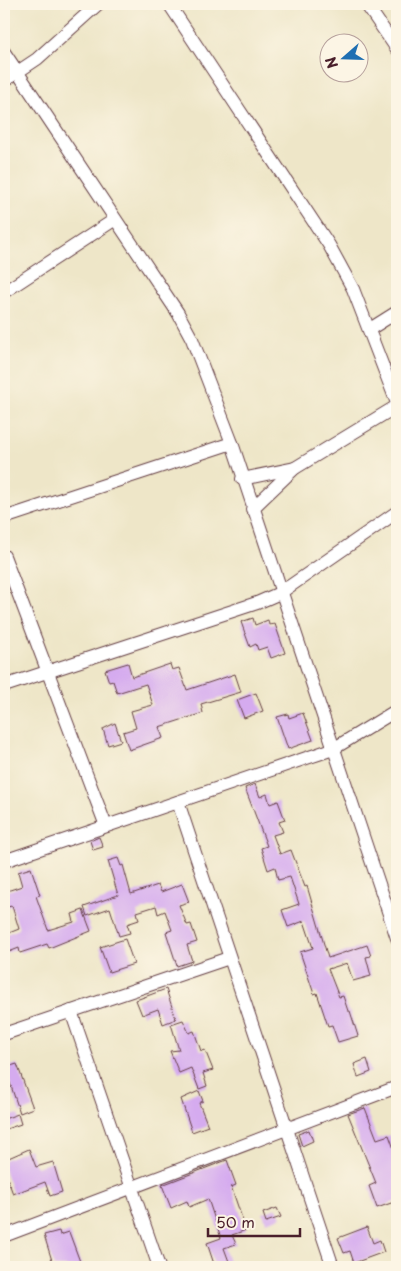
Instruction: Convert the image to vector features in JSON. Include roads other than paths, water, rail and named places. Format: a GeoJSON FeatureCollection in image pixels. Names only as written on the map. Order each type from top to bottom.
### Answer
{"type":"FeatureCollection","features":[{"type":"Feature","properties":{"kind":"street"},"geometry":{"type":"LineString","coordinates":[[4,81],[18,74],[44,53],[98,4]]}},
{"type":"Feature","properties":{"kind":"street"},"geometry":{"type":"LineString","coordinates":[[169,4],[329,245],[353,289],[370,329],[397,404],[295,468],[252,509]]}},
{"type":"Feature","properties":{"kind":"street"},"geometry":{"type":"LineString","coordinates":[[366,4],[397,49]]}},
{"type":"Feature","properties":{"kind":"street"},"geometry":{"type":"LineString","coordinates":[[4,52],[114,220],[178,313],[192,339],[232,443],[242,479],[397,938]]}},
{"type":"Feature","properties":{"kind":"street"},"geometry":{"type":"LineString","coordinates":[[4,292],[114,220]]}},
{"type":"Feature","properties":{"kind":"street"},"geometry":{"type":"LineString","coordinates":[[370,329],[397,312]]}},
{"type":"Feature","properties":{"kind":"street"},"geometry":{"type":"LineString","coordinates":[[4,518],[232,443]]}},
{"type":"Feature","properties":{"kind":"street"},"geometry":{"type":"LineString","coordinates":[[242,479],[295,468]]}},
{"type":"Feature","properties":{"kind":"street"},"geometry":{"type":"LineString","coordinates":[[4,686],[244,608],[280,593],[397,512]]}},
{"type":"Feature","properties":{"kind":"street"},"geometry":{"type":"LineString","coordinates":[[4,556],[106,826]]}},
{"type":"Feature","properties":{"kind":"street"},"geometry":{"type":"LineString","coordinates":[[4,861],[333,749],[397,710]]}},
{"type":"Feature","properties":{"kind":"street"},"geometry":{"type":"LineString","coordinates":[[178,802],[332,1267]]}},
{"type":"Feature","properties":{"kind":"street"},"geometry":{"type":"LineString","coordinates":[[4,1034],[229,958]]}},
{"type":"Feature","properties":{"kind":"street"},"geometry":{"type":"LineString","coordinates":[[71,1011],[159,1267]]}},
{"type":"Feature","properties":{"kind":"street"},"geometry":{"type":"LineString","coordinates":[[4,1236],[397,1087]]}}]}
